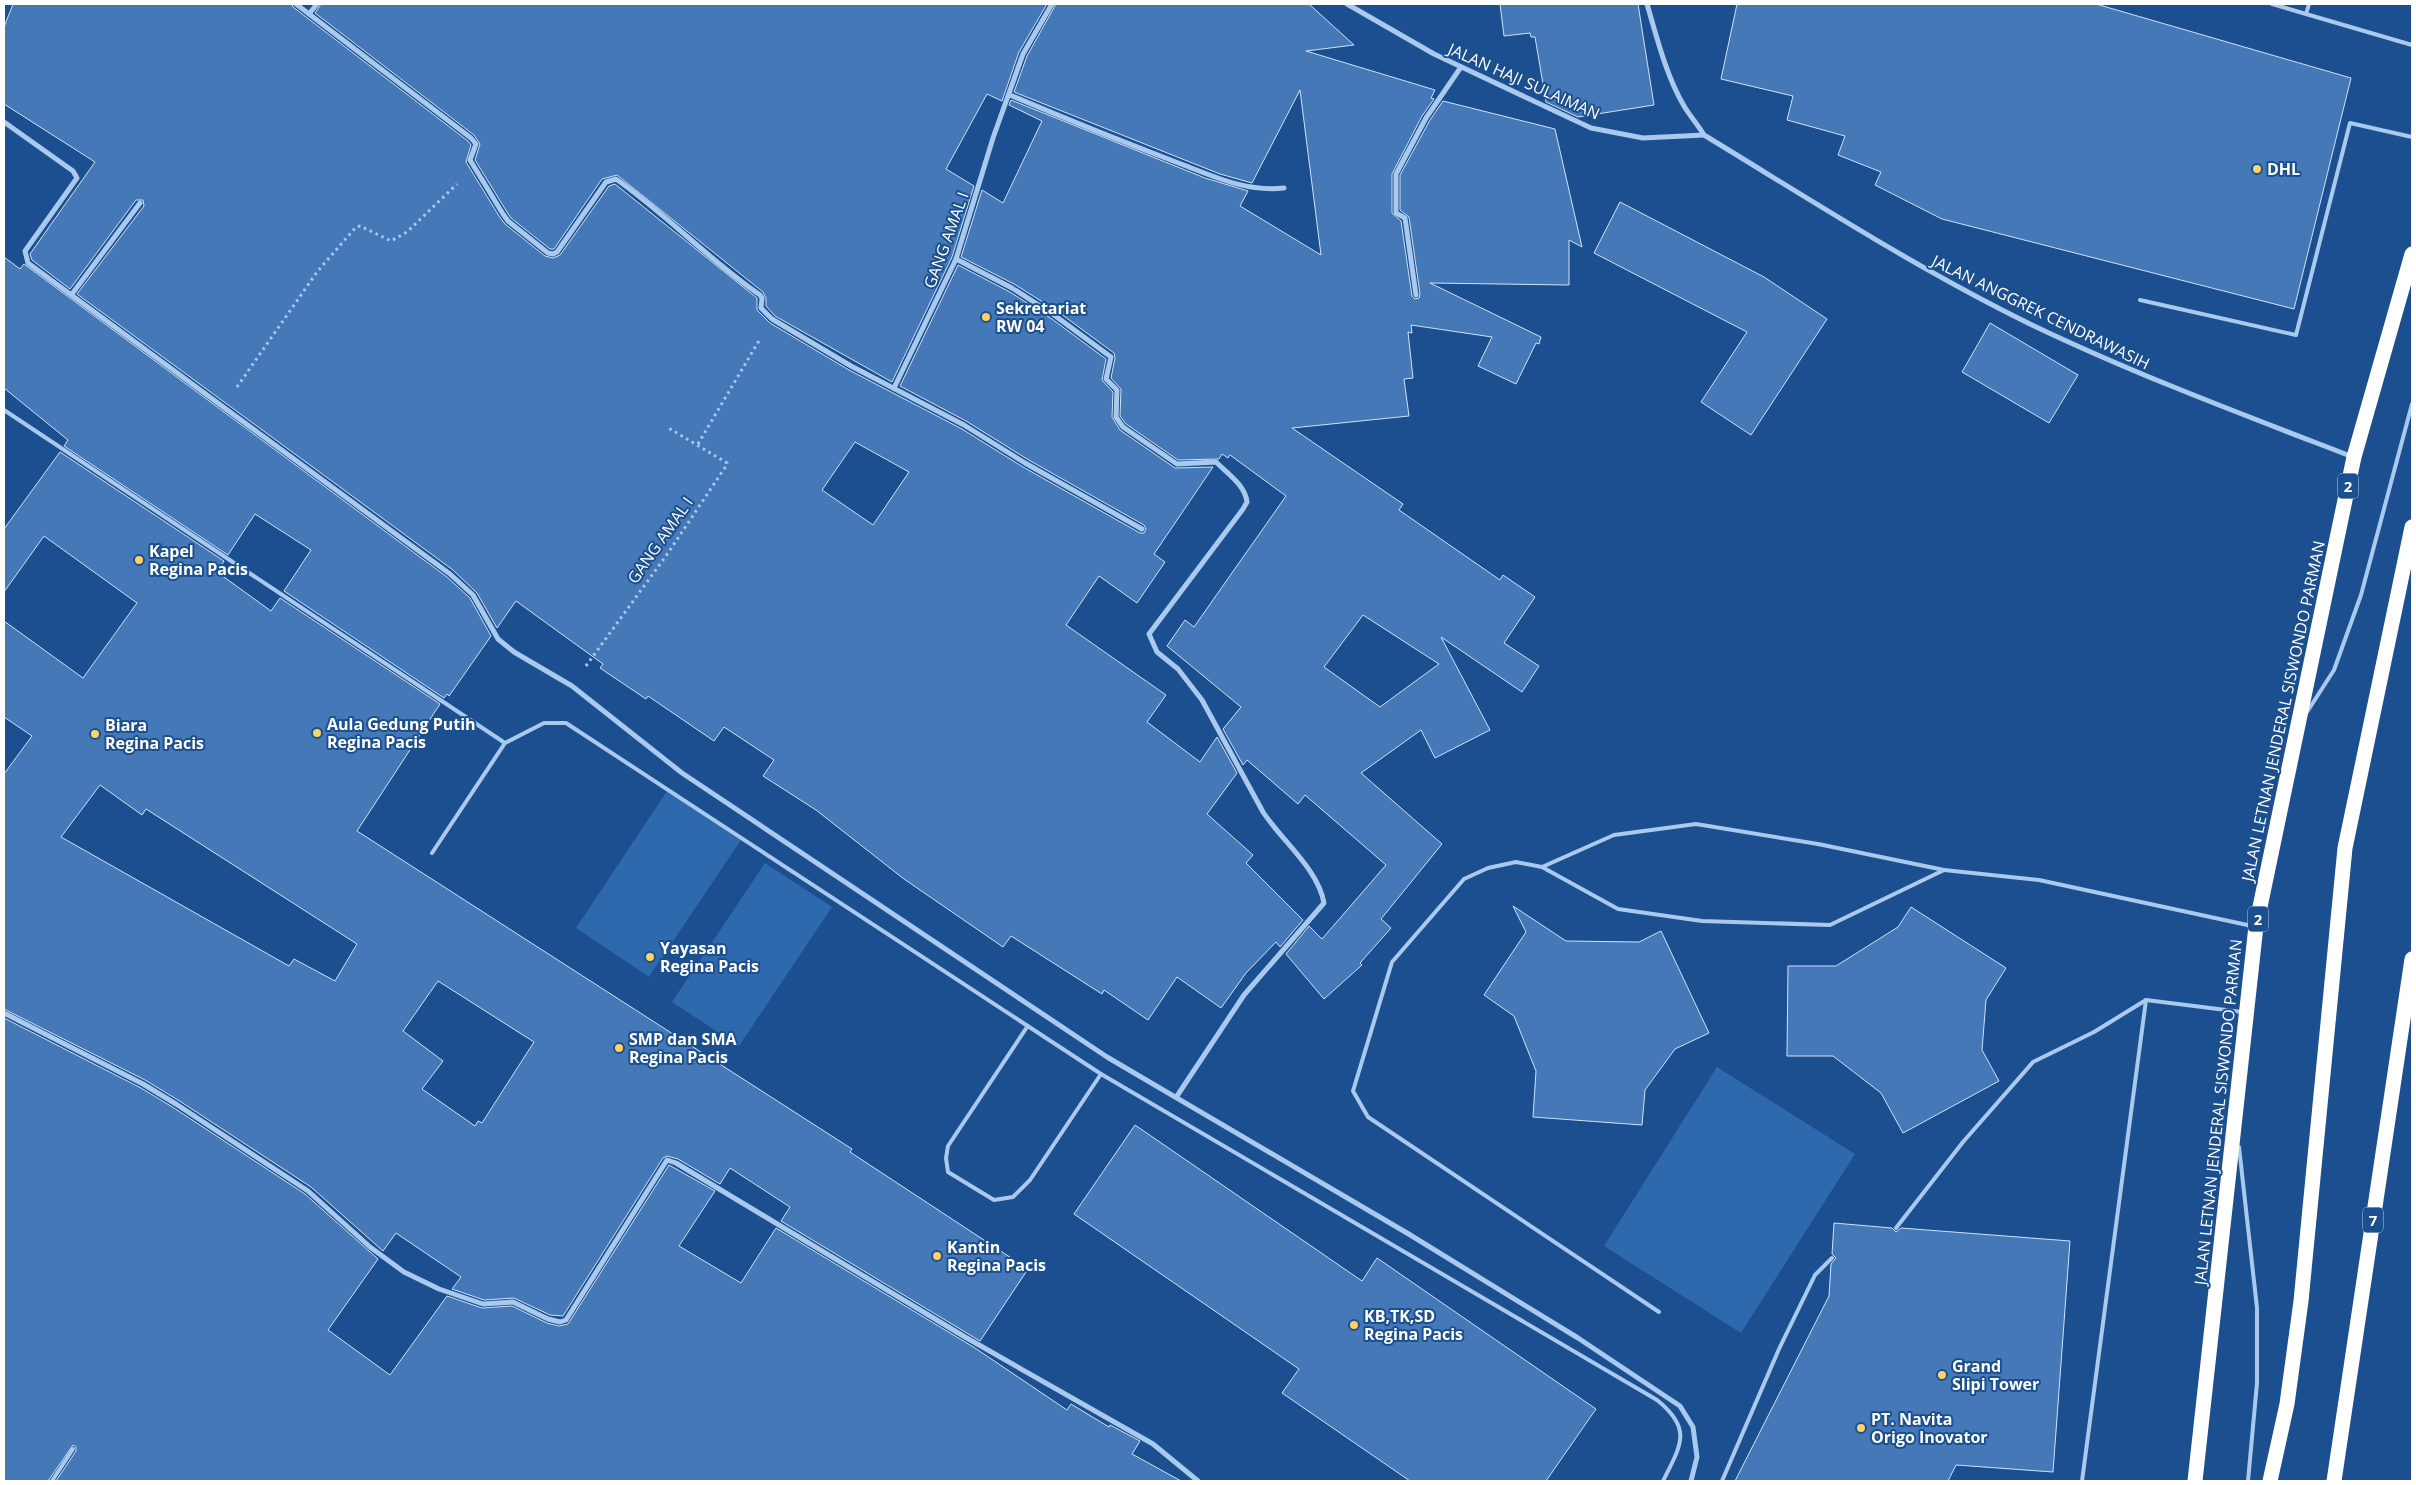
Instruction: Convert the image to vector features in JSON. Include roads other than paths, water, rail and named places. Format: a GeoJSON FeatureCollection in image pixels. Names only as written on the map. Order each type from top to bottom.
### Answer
{"type":"FeatureCollection","features":[{"type":"Feature","properties":{"kind":"highway","name":"JALAN LETNAN JENDERAL SISWONDO PARMAN"},"geometry":{"type":"LineString","coordinates":[[2195,1481],[2256,926],[2354,457],[2412,254]]}},
{"type":"Feature","properties":{"kind":"highway"},"geometry":{"type":"LineString","coordinates":[[2270,1481],[2287,1404],[2301,1301],[2345,848],[2412,527]]}},
{"type":"Feature","properties":{"kind":"highway","name":"7"},"geometry":{"type":"LineString","coordinates":[[2334,1481],[2412,959]]}},
{"type":"Feature","properties":{"kind":"street"},"geometry":{"type":"LineString","coordinates":[[296,4],[471,138],[476,144],[470,160],[508,221],[553,254],[606,182],[616,179],[639,195],[711,258],[760,295],[762,298],[761,308],[772,319],[964,425],[1025,463],[1142,529]]}},
{"type":"Feature","properties":{"kind":"street"},"geometry":{"type":"LineString","coordinates":[[309,14],[317,4]]}},
{"type":"Feature","properties":{"kind":"street","name":"GANG AMAL I"},"geometry":{"type":"LineString","coordinates":[[894,388],[956,259],[993,138],[1010,95],[1023,54],[1052,4]]}},
{"type":"Feature","properties":{"kind":"street","name":"JALAN HAJI SULAIMAN"},"geometry":{"type":"LineString","coordinates":[[1347,4],[1460,67],[1591,128],[1643,138],[1704,135]]}},
{"type":"Feature","properties":{"kind":"street","name":"JALAN ANGGREK CENDRAWASIH"},"geometry":{"type":"LineString","coordinates":[[1647,4],[1675,87],[1684,106],[1704,135],[1921,267],[2028,323],[2155,380],[2354,457]]}},
{"type":"Feature","properties":{"kind":"street"},"geometry":{"type":"LineString","coordinates":[[1416,295],[1404,218],[1396,213],[1394,201],[1396,174],[1426,118],[1460,67]]}},
{"type":"Feature","properties":{"kind":"street"},"geometry":{"type":"LineString","coordinates":[[1010,95],[1116,141],[1229,184],[1270,190],[1284,188]]}},
{"type":"Feature","properties":{"kind":"street"},"geometry":{"type":"LineString","coordinates":[[4,122],[76,174],[77,178],[25,251],[28,263],[450,574],[473,595],[498,639],[514,652],[572,686],[682,773],[774,833],[1027,1006],[1107,1057],[1177,1096],[1407,1233],[1578,1338],[1680,1406],[1693,1427],[1696,1457],[1691,1481]]}},
{"type":"Feature","properties":{"kind":"street"},"geometry":{"type":"LineString","coordinates":[[72,294],[140,203]]}},
{"type":"Feature","properties":{"kind":"street"},"geometry":{"type":"LineString","coordinates":[[956,259],[1012,288],[1110,357],[1106,379],[1117,390],[1117,419],[1123,427],[1178,464],[1216,462],[1242,487],[1246,496],[1247,502],[1243,508],[1149,634],[1158,652],[1178,669],[1202,700],[1263,812],[1274,829],[1302,860],[1322,892],[1324,904],[1244,996],[1177,1096]]}},
{"type":"Feature","properties":{"kind":"street"},"geometry":{"type":"LineString","coordinates":[[4,1013],[143,1084],[176,1104],[308,1191],[370,1247],[404,1272],[448,1292],[483,1304],[513,1302],[548,1320],[560,1322],[566,1320],[667,1160],[676,1163],[965,1337],[1153,1444],[1198,1481]]}},
{"type":"Feature","properties":{"kind":"lane"},"geometry":{"type":"LineString","coordinates":[[2272,4],[2412,45]]}},
{"type":"Feature","properties":{"kind":"lane"},"geometry":{"type":"LineString","coordinates":[[2306,14],[2309,4]]}},
{"type":"Feature","properties":{"kind":"lane"},"geometry":{"type":"LineString","coordinates":[[2140,300],[2296,335],[2350,123],[2412,137]]}},
{"type":"Feature","properties":{"kind":"lane"},"geometry":{"type":"LineString","coordinates":[[2300,722],[2334,670],[2361,595],[2412,404]]}},
{"type":"Feature","properties":{"kind":"lane"},"geometry":{"type":"LineString","coordinates":[[4,410],[505,743]]}},
{"type":"Feature","properties":{"kind":"lane"},"geometry":{"type":"LineString","coordinates":[[432,853],[505,743],[544,724],[566,723],[1101,1074],[1658,1400],[1673,1413],[1680,1426],[1680,1442],[1676,1455],[1663,1481]]}},
{"type":"Feature","properties":{"kind":"lane"},"geometry":{"type":"LineString","coordinates":[[1542,867],[1614,836],[1696,824],[1818,844],[1944,870],[2039,880],[2256,926]]}},
{"type":"Feature","properties":{"kind":"lane"},"geometry":{"type":"LineString","coordinates":[[1659,1312],[1368,1117],[1353,1091],[1392,962],[1464,879],[1488,868],[1516,862],[1542,867],[1618,909],[1702,921],[1830,925],[1944,870]]}},
{"type":"Feature","properties":{"kind":"lane"},"geometry":{"type":"LineString","coordinates":[[1896,1228],[1963,1142],[2033,1062],[2094,1032],[2146,1000],[2246,1013]]}},
{"type":"Feature","properties":{"kind":"lane"},"geometry":{"type":"LineString","coordinates":[[2082,1481],[2146,1000]]}},
{"type":"Feature","properties":{"kind":"lane"},"geometry":{"type":"LineString","coordinates":[[1027,1027],[948,1146],[946,1158],[948,1172],[994,1200],[1013,1196],[1030,1180],[1101,1074]]}},
{"type":"Feature","properties":{"kind":"lane"},"geometry":{"type":"LineString","coordinates":[[2235,1119],[2257,1308],[2257,1383],[2248,1481]]}},
{"type":"Feature","properties":{"kind":"lane"},"geometry":{"type":"LineString","coordinates":[[1722,1481],[1779,1349],[1815,1275],[1832,1258]]}},
{"type":"Feature","properties":{"kind":"lane"},"geometry":{"type":"LineString","coordinates":[[52,1481],[73,1449]]}},
{"type":"Feature","properties":{"kind":"place","name":"DHL"},"geometry":{"type":"Point","coordinates":[2257,169]}},
{"type":"Feature","properties":{"kind":"place","name":"Sekretariat RW 04"},"geometry":{"type":"Point","coordinates":[986,317]}},
{"type":"Feature","properties":{"kind":"place","name":"Kapel Regina Pacis"},"geometry":{"type":"Point","coordinates":[139,560]}},
{"type":"Feature","properties":{"kind":"place","name":"Aula Gedung Putih Regina Pacis"},"geometry":{"type":"Point","coordinates":[317,733]}},
{"type":"Feature","properties":{"kind":"place","name":"Biara Regina Pacis"},"geometry":{"type":"Point","coordinates":[95,734]}},
{"type":"Feature","properties":{"kind":"place","name":"Yayasan Regina Pacis"},"geometry":{"type":"Point","coordinates":[650,957]}},
{"type":"Feature","properties":{"kind":"place","name":"SMP dan SMA Regina Pacis"},"geometry":{"type":"Point","coordinates":[619,1048]}},
{"type":"Feature","properties":{"kind":"place","name":"Kantin Regina Pacis"},"geometry":{"type":"Point","coordinates":[937,1256]}},
{"type":"Feature","properties":{"kind":"place","name":"KB,TK,SD Regina Pacis"},"geometry":{"type":"Point","coordinates":[1354,1325]}},
{"type":"Feature","properties":{"kind":"place","name":"Grand Slipi Tower"},"geometry":{"type":"Point","coordinates":[1942,1375]}},
{"type":"Feature","properties":{"kind":"place","name":"PT. Navita Origo Inovator"},"geometry":{"type":"Point","coordinates":[1861,1428]}}]}
